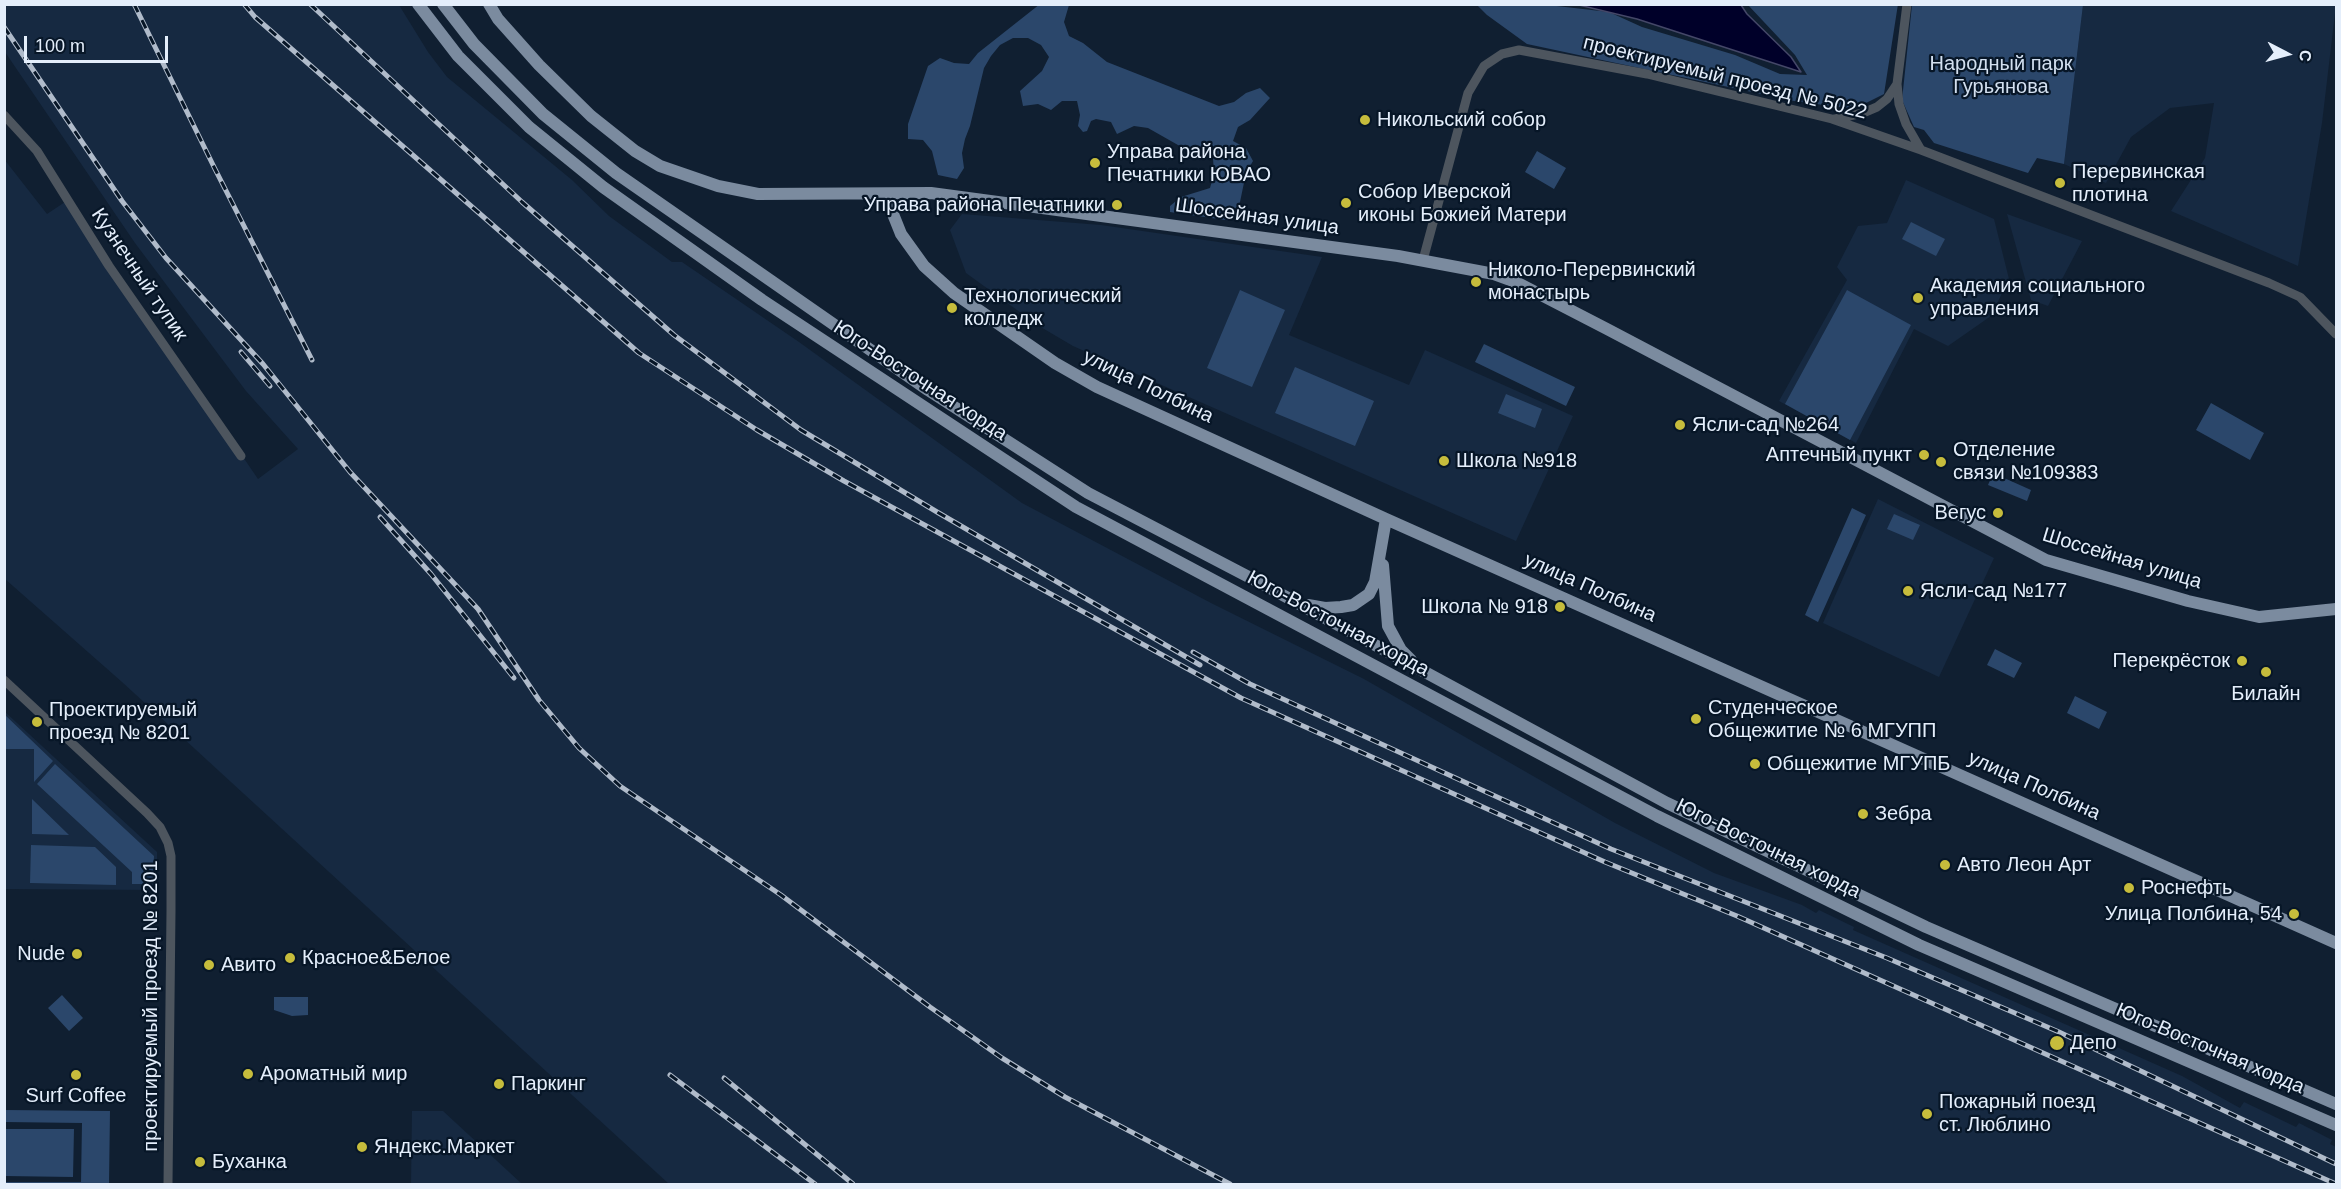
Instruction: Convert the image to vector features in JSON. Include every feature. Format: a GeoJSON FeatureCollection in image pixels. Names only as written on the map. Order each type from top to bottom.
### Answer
{"type":"FeatureCollection","features":[{"type":"Feature","properties":{"kind":"main road","name":"Юго-Восточная хорда"},"geometry":{"type":"LineString","coordinates":[[418,4],[458,56],[529,127],[603,187],[762,300],[1076,507],[1657,816],[1898,935],[2337,1125]]}},
{"type":"Feature","properties":{"kind":"main road","name":"Юго-Восточная хорда"},"geometry":{"type":"LineString","coordinates":[[443,4],[474,44],[543,114],[635,186],[928,390],[1088,493],[1298,603],[1667,803],[1926,927],[2337,1104]]}},
{"type":"Feature","properties":{"kind":"main road","name":"Шоссейная улица"},"geometry":{"type":"LineString","coordinates":[[489,4],[498,19],[539,65],[591,116],[634,151],[660,166],[718,186],[758,194],[931,193],[1423,260],[1486,272],[1516,282],[2046,560],[2188,602],[2259,616],[2337,609]]}},
{"type":"Feature","properties":{"kind":"main road","name":"улица Полбина"},"geometry":{"type":"LineString","coordinates":[[885,194],[900,234],[924,266],[954,293],[1055,363],[1097,387],[1386,519],[2337,943]]}},
{"type":"Feature","properties":{"kind":"main road"},"geometry":{"type":"LineString","coordinates":[[1298,603],[1324,608],[1341,607],[1364,599],[1375,582],[1386,519]]}},
{"type":"Feature","properties":{"kind":"main road"},"geometry":{"type":"LineString","coordinates":[[1381,543],[1388,626],[1401,650],[1424,672]]}},
{"type":"Feature","properties":{"kind":"street"},"geometry":{"type":"LineString","coordinates":[[1907,4],[1897,84],[1899,104],[1906,124],[1921,150]]}},
{"type":"Feature","properties":{"kind":"street","name":"проектируемый проезд № 5022"},"geometry":{"type":"LineString","coordinates":[[1423,260],[1468,93],[1484,66],[1511,51],[1530,51],[1647,74],[1832,119],[1921,150],[2279,287],[2310,304],[2337,334]]}},
{"type":"Feature","properties":{"kind":"street"},"geometry":{"type":"LineString","coordinates":[[1832,119],[1863,113],[1876,107],[1887,99],[1897,84]]}},
{"type":"Feature","properties":{"kind":"street","name":"Кузнечный тупик"},"geometry":{"type":"LineString","coordinates":[[4,115],[37,151],[109,266],[242,456]]}},
{"type":"Feature","properties":{"kind":"street","name":"проектируемый проезд № 8201"},"geometry":{"type":"LineString","coordinates":[[4,680],[147,813],[160,827],[168,843],[171,856],[171,911],[168,1185]]}},
{"type":"Feature","properties":{"kind":"shaded area"},"geometry":{"type":"Polygon","coordinates":[[[5,5],[399,5],[428,52],[447,77],[572,180],[609,216],[672,262],[682,262],[799,342],[1022,503],[1211,603],[1364,679],[1615,823],[1714,873],[1802,905],[1816,913],[1819,910],[1854,927],[1853,930],[2182,1076],[2240,1108],[2244,1102],[2296,1127],[2299,1123],[2332,1140],[2330,1144],[2336,1147],[2336,1184],[669,1184],[122,682],[5,579],[4,159],[47,214],[68,200],[258,479],[298,449],[246,391],[135,243],[5,52],[5,5]]]}},
{"type":"Feature","properties":{"kind":"shaded area"},"geometry":{"type":"Polygon","coordinates":[[[1579,5],[1741,5],[1747,14],[1791,57],[1801,72],[1637,19],[1579,5]]]}},
{"type":"Feature","properties":{"kind":"shaded area"},"geometry":{"type":"Polygon","coordinates":[[[2083,5],[2336,5],[2322,123],[2298,266],[2171,211],[2205,158],[2214,103],[2170,108],[2131,137],[2106,183],[2064,164],[2083,5]]]}},
{"type":"Feature","properties":{"kind":"shaded area","name":"Академия социального управления"},"geometry":{"type":"Polygon","coordinates":[[[1906,180],[1994,219],[2009,279],[1991,316],[1948,346],[1914,329],[1856,443],[1779,401],[1847,280],[1837,267],[1858,226],[1887,223],[1906,180]]]}},
{"type":"Feature","properties":{"kind":"shaded area"},"geometry":{"type":"Polygon","coordinates":[[[962,214],[1101,225],[1322,257],[1289,335],[1409,385],[1425,350],[1573,416],[1516,541],[1073,346],[1039,326],[966,273],[950,230],[962,214]]]}},
{"type":"Feature","properties":{"kind":"shaded area"},"geometry":{"type":"Polygon","coordinates":[[[2007,214],[2082,241],[2048,306],[2031,300],[2007,214]]]}},
{"type":"Feature","properties":{"kind":"shaded area","name":"Ясли-сад №177"},"geometry":{"type":"Polygon","coordinates":[[[1878,499],[1994,558],[1939,677],[1823,623],[1878,499]]]}},
{"type":"Feature","properties":{"kind":"shaded area"},"geometry":{"type":"Polygon","coordinates":[[[4,711],[157,852],[157,890],[5,889],[4,711]]]}},
{"type":"Feature","properties":{"kind":"shaded area"},"geometry":{"type":"Polygon","coordinates":[[[412,1111],[443,1111],[522,1184],[411,1184],[412,1111]]]}},
{"type":"Feature","properties":{"kind":"green space"},"geometry":{"type":"Polygon","coordinates":[[[1040,4],[1069,5],[1064,22],[1069,36],[1083,43],[1107,62],[1219,106],[1234,102],[1246,93],[1260,88],[1270,98],[1250,120],[1238,127],[1233,141],[1246,148],[1253,161],[1246,173],[1240,202],[1232,214],[1232,221],[1170,212],[1170,206],[1181,197],[1210,188],[1214,174],[1213,158],[1185,149],[1148,128],[1134,126],[1117,134],[1111,122],[1096,119],[1091,121],[1087,131],[1083,132],[1078,126],[1080,115],[1077,101],[1062,101],[1051,110],[1038,104],[1023,106],[1020,91],[1042,71],[1049,57],[1041,45],[1028,38],[1013,38],[1000,45],[991,56],[984,68],[965,139],[962,153],[964,168],[957,179],[938,175],[932,151],[923,140],[908,139],[908,124],[928,66],[940,58],[954,63],[969,64],[978,53],[1040,4]]]}},
{"type":"Feature","properties":{"kind":"green space"},"geometry":{"type":"Polygon","coordinates":[[[1898,4],[1884,94],[1854,109],[1794,101],[1527,44],[1477,5],[1548,5],[1609,12],[1642,27],[1735,55],[1780,74],[1807,75],[1795,55],[1748,5],[1898,4]]]}},
{"type":"Feature","properties":{"kind":"green space","name":"Народный парк Гурьянова"},"geometry":{"type":"Polygon","coordinates":[[[1912,5],[2083,5],[2064,164],[2037,158],[2028,173],[1934,143],[1924,130],[1914,127],[1902,100],[1912,5]]]}},
{"type":"Feature","properties":{"kind":"green space"},"geometry":{"type":"Polygon","coordinates":[[[1537,151],[1566,168],[1554,189],[1525,172],[1537,151]]]}},
{"type":"Feature","properties":{"kind":"green space"},"geometry":{"type":"Polygon","coordinates":[[[1911,222],[1945,239],[1936,256],[1902,239],[1911,222]]]}},
{"type":"Feature","properties":{"kind":"green space"},"geometry":{"type":"Polygon","coordinates":[[[1240,290],[1285,310],[1252,387],[1207,368],[1240,290]]]}},
{"type":"Feature","properties":{"kind":"green space"},"geometry":{"type":"Polygon","coordinates":[[[1847,290],[1911,325],[1850,440],[1785,404],[1847,290]]]}},
{"type":"Feature","properties":{"kind":"green space"},"geometry":{"type":"Polygon","coordinates":[[[1484,344],[1575,387],[1566,406],[1475,362],[1484,344]]]}},
{"type":"Feature","properties":{"kind":"green space"},"geometry":{"type":"Polygon","coordinates":[[[1295,367],[1374,401],[1355,446],[1275,413],[1295,367]]]}},
{"type":"Feature","properties":{"kind":"green space"},"geometry":{"type":"Polygon","coordinates":[[[1506,394],[1542,409],[1535,428],[1498,413],[1506,394]]]}},
{"type":"Feature","properties":{"kind":"green space"},"geometry":{"type":"Polygon","coordinates":[[[2211,403],[2264,433],[2250,460],[2196,430],[2211,403]]]}},
{"type":"Feature","properties":{"kind":"green space"},"geometry":{"type":"Polygon","coordinates":[[[1993,473],[2031,490],[2027,501],[1988,485],[1993,473]]]}},
{"type":"Feature","properties":{"kind":"green space"},"geometry":{"type":"Polygon","coordinates":[[[1852,508],[1866,515],[1818,622],[1805,615],[1852,508]]]}},
{"type":"Feature","properties":{"kind":"green space"},"geometry":{"type":"Polygon","coordinates":[[[1894,514],[1920,525],[1913,540],[1887,529],[1894,514]]]}},
{"type":"Feature","properties":{"kind":"green space"},"geometry":{"type":"Polygon","coordinates":[[[1995,649],[2022,663],[2014,678],[1987,665],[1995,649]]]}},
{"type":"Feature","properties":{"kind":"green space"},"geometry":{"type":"Polygon","coordinates":[[[2075,696],[2107,712],[2099,729],[2067,713],[2075,696]]]}},
{"type":"Feature","properties":{"kind":"green space"},"geometry":{"type":"Polygon","coordinates":[[[4,714],[53,761],[34,782],[34,749],[5,749],[4,714]]]}},
{"type":"Feature","properties":{"kind":"green space"},"geometry":{"type":"Polygon","coordinates":[[[55,764],[154,856],[153,884],[132,884],[132,872],[37,784],[55,764]]]}},
{"type":"Feature","properties":{"kind":"green space"},"geometry":{"type":"Polygon","coordinates":[[[32,799],[69,835],[32,834],[32,799]]]}},
{"type":"Feature","properties":{"kind":"green space"},"geometry":{"type":"Polygon","coordinates":[[[31,845],[95,847],[116,867],[116,885],[30,883],[31,845]]]}},
{"type":"Feature","properties":{"kind":"green space"},"geometry":{"type":"Polygon","coordinates":[[[62,995],[83,1018],[69,1031],[48,1008],[62,995]]]}},
{"type":"Feature","properties":{"kind":"green space"},"geometry":{"type":"Polygon","coordinates":[[[274,997],[308,997],[308,1015],[292,1016],[274,1010],[274,997]]]}},
{"type":"Feature","properties":{"kind":"green space"},"geometry":{"type":"Polygon","coordinates":[[[5,1110],[110,1111],[109,1184],[5,1184],[5,1182],[81,1182],[82,1123],[5,1122],[5,1110]]]}},
{"type":"Feature","properties":{"kind":"green space"},"geometry":{"type":"Polygon","coordinates":[[[5,1129],[74,1129],[73,1177],[5,1176],[5,1129]]]}},
{"type":"Feature","properties":{"kind":"railway"},"geometry":{"type":"LineString","coordinates":[[134,4],[312,360]]}},
{"type":"Feature","properties":{"kind":"railway"},"geometry":{"type":"LineString","coordinates":[[244,4],[255,17],[639,353],[757,430],[844,481],[1241,698],[1605,862],[1737,916],[2336,1184]]}},
{"type":"Feature","properties":{"kind":"railway"},"geometry":{"type":"LineString","coordinates":[[310,4],[522,202],[674,335],[801,430],[1200,665]]}},
{"type":"Feature","properties":{"kind":"railway"},"geometry":{"type":"LineString","coordinates":[[4,27],[122,201],[166,258],[263,364],[350,472],[478,609],[539,700],[579,748],[620,786],[781,895],[1002,1058],[1065,1097],[1230,1184]]}},
{"type":"Feature","properties":{"kind":"railway"},"geometry":{"type":"LineString","coordinates":[[241,352],[270,386]]}},
{"type":"Feature","properties":{"kind":"railway"},"geometry":{"type":"LineString","coordinates":[[380,517],[431,574],[514,678]]}},
{"type":"Feature","properties":{"kind":"railway"},"geometry":{"type":"LineString","coordinates":[[1193,652],[1250,684],[1611,849],[1887,958],[2059,1032],[2336,1164]]}},
{"type":"Feature","properties":{"kind":"railway"},"geometry":{"type":"LineString","coordinates":[[670,1075],[815,1184]]}},
{"type":"Feature","properties":{"kind":"railway"},"geometry":{"type":"LineString","coordinates":[[724,1078],[853,1184]]}},
{"type":"Feature","properties":{"kind":"place","name":"Никольский собор"},"geometry":{"type":"Point","coordinates":[1365,120]}},
{"type":"Feature","properties":{"kind":"place","name":"Управа района Печатники ЮВАО"},"geometry":{"type":"Point","coordinates":[1095,163]}},
{"type":"Feature","properties":{"kind":"place","name":"Перервинская плотина"},"geometry":{"type":"Point","coordinates":[2060,183]}},
{"type":"Feature","properties":{"kind":"place","name":"Собор Иверской иконы Божией Матери"},"geometry":{"type":"Point","coordinates":[1346,203]}},
{"type":"Feature","properties":{"kind":"place","name":"Управа района Печатники"},"geometry":{"type":"Point","coordinates":[1117,205]}},
{"type":"Feature","properties":{"kind":"place","name":"Николо-Перервинский монастырь"},"geometry":{"type":"Point","coordinates":[1476,282]}},
{"type":"Feature","properties":{"kind":"place","name":"Академия социального управления"},"geometry":{"type":"Point","coordinates":[1918,298]}},
{"type":"Feature","properties":{"kind":"place","name":"Технологический колледж"},"geometry":{"type":"Point","coordinates":[952,308]}},
{"type":"Feature","properties":{"kind":"place","name":"Ясли-сад №264"},"geometry":{"type":"Point","coordinates":[1680,425]}},
{"type":"Feature","properties":{"kind":"place","name":"Аптечный пункт"},"geometry":{"type":"Point","coordinates":[1924,455]}},
{"type":"Feature","properties":{"kind":"place","name":"Школа №918"},"geometry":{"type":"Point","coordinates":[1444,461]}},
{"type":"Feature","properties":{"kind":"place","name":"Отделение связи №109383"},"geometry":{"type":"Point","coordinates":[1941,462]}},
{"type":"Feature","properties":{"kind":"place","name":"Вегус"},"geometry":{"type":"Point","coordinates":[1998,513]}},
{"type":"Feature","properties":{"kind":"place","name":"Ясли-сад №177"},"geometry":{"type":"Point","coordinates":[1908,591]}},
{"type":"Feature","properties":{"kind":"place","name":"Школа № 918"},"geometry":{"type":"Point","coordinates":[1560,607]}},
{"type":"Feature","properties":{"kind":"place","name":"Перекрёсток"},"geometry":{"type":"Point","coordinates":[2242,661]}},
{"type":"Feature","properties":{"kind":"place","name":"Билайн"},"geometry":{"type":"Point","coordinates":[2266,672]}},
{"type":"Feature","properties":{"kind":"place","name":"Студенческое Общежитие № 6 МГУПП"},"geometry":{"type":"Point","coordinates":[1696,719]}},
{"type":"Feature","properties":{"kind":"place","name":"Проектируемый проезд № 8201"},"geometry":{"type":"Point","coordinates":[37,722]}},
{"type":"Feature","properties":{"kind":"place","name":"Общежитие МГУПБ"},"geometry":{"type":"Point","coordinates":[1755,764]}},
{"type":"Feature","properties":{"kind":"place","name":"Зебра"},"geometry":{"type":"Point","coordinates":[1863,814]}},
{"type":"Feature","properties":{"kind":"place","name":"Авто Леон Арт"},"geometry":{"type":"Point","coordinates":[1945,865]}},
{"type":"Feature","properties":{"kind":"place","name":"Роснефть"},"geometry":{"type":"Point","coordinates":[2129,888]}},
{"type":"Feature","properties":{"kind":"place","name":"Улица Полбина, 54"},"geometry":{"type":"Point","coordinates":[2294,914]}},
{"type":"Feature","properties":{"kind":"place","name":"Nude"},"geometry":{"type":"Point","coordinates":[77,954]}},
{"type":"Feature","properties":{"kind":"place","name":"Красное&Белое"},"geometry":{"type":"Point","coordinates":[290,958]}},
{"type":"Feature","properties":{"kind":"place","name":"Авито"},"geometry":{"type":"Point","coordinates":[209,965]}},
{"type":"Feature","properties":{"kind":"place","name":"Депо"},"geometry":{"type":"Point","coordinates":[2057,1043]}},
{"type":"Feature","properties":{"kind":"place","name":"Ароматный мир"},"geometry":{"type":"Point","coordinates":[248,1074]}},
{"type":"Feature","properties":{"kind":"place","name":"Surf Coffee"},"geometry":{"type":"Point","coordinates":[76,1075]}},
{"type":"Feature","properties":{"kind":"place","name":"Паркинг"},"geometry":{"type":"Point","coordinates":[499,1084]}},
{"type":"Feature","properties":{"kind":"place","name":"Пожарный поезд ст. Люблино"},"geometry":{"type":"Point","coordinates":[1927,1114]}},
{"type":"Feature","properties":{"kind":"place","name":"Яндекс.Маркет"},"geometry":{"type":"Point","coordinates":[362,1147]}},
{"type":"Feature","properties":{"kind":"place","name":"Буханка"},"geometry":{"type":"Point","coordinates":[200,1162]}}]}
